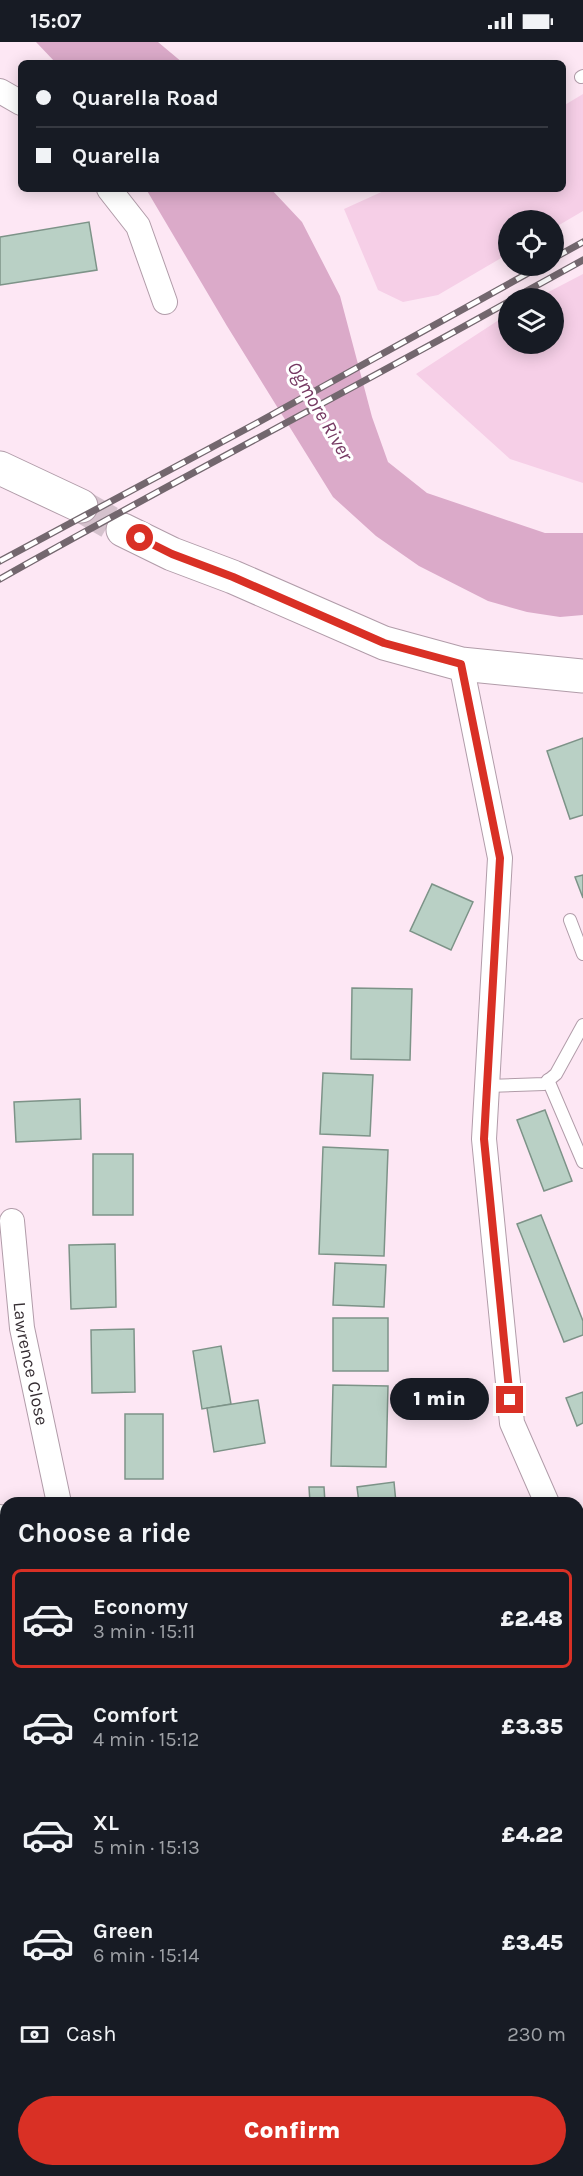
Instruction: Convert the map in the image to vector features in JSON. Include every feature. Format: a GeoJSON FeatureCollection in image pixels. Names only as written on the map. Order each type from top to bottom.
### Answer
{"type":"FeatureCollection","features":[{"type":"Feature","properties":{"kind":"street"},"geometry":{"type":"LineString","coordinates":[[0,91],[18,101]]}},
{"type":"Feature","properties":{"kind":"street"},"geometry":{"type":"LineString","coordinates":[[111,192],[138,226],[165,302]]}},
{"type":"Feature","properties":{"kind":"street"},"geometry":{"type":"LineString","coordinates":[[0,468],[81,506]]}},
{"type":"Feature","properties":{"kind":"street"},"geometry":{"type":"LineString","coordinates":[[123,530],[172,554],[233,577],[384,643],[461,664],[583,676]]}},
{"type":"Feature","properties":{"kind":"street"},"geometry":{"type":"LineString","coordinates":[[461,664],[500,858],[484,1139],[512,1423],[543,1497]]}},
{"type":"Feature","properties":{"kind":"street","name":"Lawrence Close"},"geometry":{"type":"LineString","coordinates":[[12,1221],[22,1328],[58,1497]]}},
{"type":"Feature","properties":{"kind":"lane"},"geometry":{"type":"LineString","coordinates":[[570,920],[583,954]]}},
{"type":"Feature","properties":{"kind":"lane"},"geometry":{"type":"LineString","coordinates":[[488,1086],[544,1084],[556,1074],[583,1025]]}},
{"type":"Feature","properties":{"kind":"lane"},"geometry":{"type":"LineString","coordinates":[[548,1080],[583,1162]]}},
{"type":"Feature","properties":{"kind":"shaded area"},"geometry":{"type":"Polygon","coordinates":[[[583,94],[583,211],[564,222],[564,210],[498,210],[498,260],[438,295],[403,302],[378,290],[344,209],[381,192],[566,192],[566,104],[583,94]]]}},
{"type":"Feature","properties":{"kind":"shaded area"},"geometry":{"type":"Polygon","coordinates":[[[583,274],[583,483],[510,459],[416,374],[498,321],[498,354],[564,354],[564,288],[556,288],[583,274]]]}},
{"type":"Feature","properties":{"kind":"water"},"geometry":{"type":"Polygon","coordinates":[[[36,42],[158,42],[179,60],[53,60],[36,42]]]}},
{"type":"Feature","properties":{"kind":"water","name":"Ogmore River"},"geometry":{"type":"Polygon","coordinates":[[[148,192],[274,192],[302,222],[340,296],[372,417],[388,462],[427,493],[545,533],[583,533],[583,615],[560,617],[527,612],[488,601],[419,566],[376,536],[333,497],[227,326],[148,192]]]}},
{"type":"Feature","properties":{"kind":"building"},"geometry":{"type":"Polygon","coordinates":[[[89,222],[97,270],[0,285],[0,237],[89,222]]]}},
{"type":"Feature","properties":{"kind":"building"},"geometry":{"type":"Polygon","coordinates":[[[583,738],[583,815],[570,819],[547,751],[583,738]]]}},
{"type":"Feature","properties":{"kind":"building"},"geometry":{"type":"Polygon","coordinates":[[[583,875],[583,898],[575,877],[583,875]]]}},
{"type":"Feature","properties":{"kind":"building"},"geometry":{"type":"Polygon","coordinates":[[[432,884],[473,902],[451,950],[410,931],[432,884]]]}},
{"type":"Feature","properties":{"kind":"building"},"geometry":{"type":"Polygon","coordinates":[[[352,988],[412,989],[410,1060],[351,1059],[352,988]]]}},
{"type":"Feature","properties":{"kind":"building"},"geometry":{"type":"Polygon","coordinates":[[[323,1073],[373,1075],[370,1136],[320,1134],[323,1073]]]}},
{"type":"Feature","properties":{"kind":"building"},"geometry":{"type":"Polygon","coordinates":[[[80,1099],[81,1139],[16,1142],[14,1102],[80,1099]]]}},
{"type":"Feature","properties":{"kind":"building"},"geometry":{"type":"Polygon","coordinates":[[[545,1110],[572,1181],[544,1191],[517,1120],[545,1110]]]}},
{"type":"Feature","properties":{"kind":"building"},"geometry":{"type":"Polygon","coordinates":[[[323,1147],[388,1150],[384,1256],[319,1254],[323,1147]]]}},
{"type":"Feature","properties":{"kind":"building"},"geometry":{"type":"Polygon","coordinates":[[[93,1154],[133,1154],[133,1215],[93,1215],[93,1154]]]}},
{"type":"Feature","properties":{"kind":"building"},"geometry":{"type":"Polygon","coordinates":[[[541,1215],[583,1321],[583,1335],[564,1342],[517,1224],[541,1215]]]}},
{"type":"Feature","properties":{"kind":"building"},"geometry":{"type":"Polygon","coordinates":[[[115,1244],[116,1307],[71,1309],[69,1245],[115,1244]]]}},
{"type":"Feature","properties":{"kind":"building"},"geometry":{"type":"Polygon","coordinates":[[[335,1263],[386,1265],[384,1307],[333,1305],[335,1263]]]}},
{"type":"Feature","properties":{"kind":"building"},"geometry":{"type":"Polygon","coordinates":[[[333,1318],[388,1318],[388,1371],[333,1371],[333,1318]]]}},
{"type":"Feature","properties":{"kind":"building"},"geometry":{"type":"Polygon","coordinates":[[[134,1329],[135,1392],[92,1393],[91,1330],[134,1329]]]}},
{"type":"Feature","properties":{"kind":"building"},"geometry":{"type":"Polygon","coordinates":[[[221,1346],[231,1404],[202,1409],[193,1351],[221,1346]]]}},
{"type":"Feature","properties":{"kind":"building"},"geometry":{"type":"Polygon","coordinates":[[[333,1385],[388,1386],[386,1467],[331,1466],[333,1385]]]}},
{"type":"Feature","properties":{"kind":"building"},"geometry":{"type":"Polygon","coordinates":[[[583,1392],[583,1423],[577,1426],[566,1398],[583,1392]]]}},
{"type":"Feature","properties":{"kind":"building"},"geometry":{"type":"Polygon","coordinates":[[[258,1400],[265,1443],[214,1452],[207,1408],[258,1400]]]}},
{"type":"Feature","properties":{"kind":"building"},"geometry":{"type":"Polygon","coordinates":[[[125,1414],[163,1414],[163,1479],[125,1479],[125,1414]]]}},
{"type":"Feature","properties":{"kind":"building"},"geometry":{"type":"Polygon","coordinates":[[[394,1482],[395,1497],[358,1497],[357,1487],[394,1482]]]}},
{"type":"Feature","properties":{"kind":"building"},"geometry":{"type":"Polygon","coordinates":[[[309,1487],[324,1487],[325,1497],[310,1497],[309,1487]]]}},
{"type":"Feature","properties":{"kind":"tunnel"},"geometry":{"type":"LineString","coordinates":[[81,506],[123,530]]}},
{"type":"Feature","properties":{"kind":"railway"},"geometry":{"type":"LineString","coordinates":[[564,252],[583,242]]}},
{"type":"Feature","properties":{"kind":"railway"},"geometry":{"type":"LineString","coordinates":[[532,288],[583,260]]}},
{"type":"Feature","properties":{"kind":"railway"},"geometry":{"type":"LineString","coordinates":[[0,561],[257,423],[523,276]]}},
{"type":"Feature","properties":{"kind":"railway"},"geometry":{"type":"LineString","coordinates":[[0,579],[498,308]]}},
{"type":"Feature","properties":{"kind":"route"},"geometry":{"type":"LineString","coordinates":[[140,538],[172,554],[233,577],[384,643],[461,664],[500,858],[484,1139],[510,1400]]}}]}
